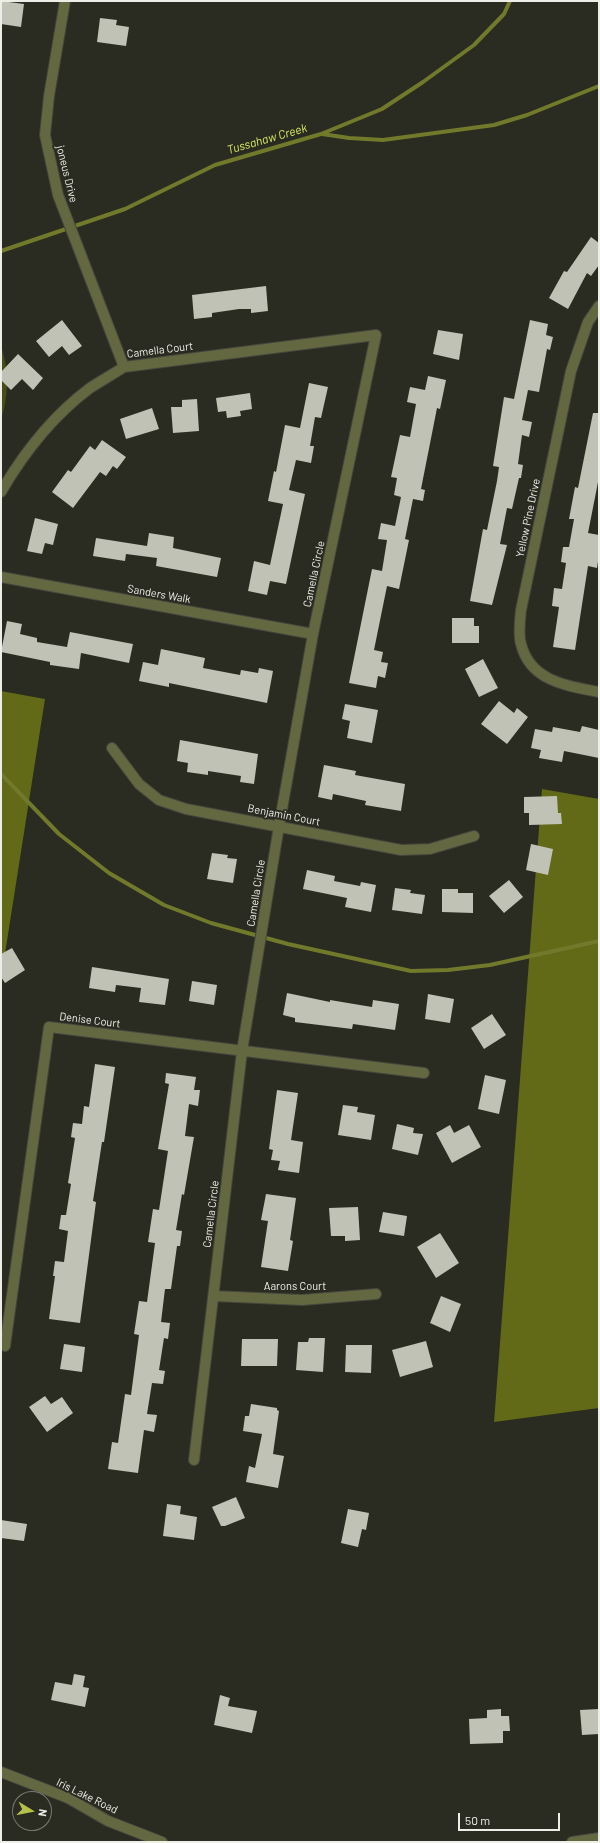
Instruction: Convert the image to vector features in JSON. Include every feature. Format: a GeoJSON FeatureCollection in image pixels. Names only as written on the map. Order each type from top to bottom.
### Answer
{"type":"FeatureCollection","features":[{"type":"Feature","properties":{"kind":"street","name":"joneus Drive"},"geometry":{"type":"LineString","coordinates":[[65,1],[49,96],[45,135],[58,195],[124,367]]}},
{"type":"Feature","properties":{"kind":"street","name":"Yellow Pine Drive"},"geometry":{"type":"LineString","coordinates":[[599,306],[588,322],[571,371],[520,610],[520,643],[529,662],[542,676],[566,686],[599,692]]}},
{"type":"Feature","properties":{"kind":"street","name":"Camella Court"},"geometry":{"type":"LineString","coordinates":[[1,492],[33,444],[62,414],[90,389],[124,367],[376,335]]}},
{"type":"Feature","properties":{"kind":"street","name":"Camella Circle"},"geometry":{"type":"LineString","coordinates":[[194,1460],[242,1051],[279,826],[313,634],[376,335]]}},
{"type":"Feature","properties":{"kind":"street","name":"Sanders Walk"},"geometry":{"type":"LineString","coordinates":[[1,578],[313,634]]}},
{"type":"Feature","properties":{"kind":"street","name":"Benjamin Court"},"geometry":{"type":"LineString","coordinates":[[112,748],[139,784],[159,800],[186,809],[402,850],[430,849],[474,836]]}},
{"type":"Feature","properties":{"kind":"street","name":"Denise Court"},"geometry":{"type":"LineString","coordinates":[[5,1346],[49,1027],[424,1073]]}},
{"type":"Feature","properties":{"kind":"street","name":"Aarons Court"},"geometry":{"type":"LineString","coordinates":[[214,1296],[302,1300],[376,1294]]}},
{"type":"Feature","properties":{"kind":"street","name":"Iris Lake Road"},"geometry":{"type":"LineString","coordinates":[[1,1772],[68,1798],[108,1821],[162,1842]]}},
{"type":"Feature","properties":{"kind":"street"},"geometry":{"type":"LineString","coordinates":[[572,1842],[599,1838]]}},
{"type":"Feature","properties":{"kind":"green space"},"geometry":{"type":"Polygon","coordinates":[[[1,346],[6,364],[7,392],[1,419],[1,346]]]}},
{"type":"Feature","properties":{"kind":"green space"},"geometry":{"type":"Polygon","coordinates":[[[1,691],[45,699],[1,979],[1,691]]]}},
{"type":"Feature","properties":{"kind":"green space"},"geometry":{"type":"Polygon","coordinates":[[[542,789],[599,799],[599,1408],[494,1422],[542,789]]]}},
{"type":"Feature","properties":{"kind":"building"},"geometry":{"type":"Polygon","coordinates":[[[1,1],[24,4],[21,27],[1,24],[1,1]]]}},
{"type":"Feature","properties":{"kind":"building"},"geometry":{"type":"Polygon","coordinates":[[[100,18],[117,20],[116,25],[129,27],[126,46],[97,42],[100,18]]]}},
{"type":"Feature","properties":{"kind":"building"},"geometry":{"type":"Polygon","coordinates":[[[591,237],[599,243],[599,265],[591,276],[587,273],[568,309],[549,298],[564,271],[567,272],[591,237]]]}},
{"type":"Feature","properties":{"kind":"building"},"geometry":{"type":"Polygon","coordinates":[[[266,286],[268,311],[251,313],[251,309],[239,309],[212,313],[212,317],[194,319],[192,295],[266,286]]]}},
{"type":"Feature","properties":{"kind":"building"},"geometry":{"type":"Polygon","coordinates":[[[62,320],[82,346],[69,355],[62,346],[49,357],[36,341],[62,320]]]}},
{"type":"Feature","properties":{"kind":"building"},"geometry":{"type":"Polygon","coordinates":[[[530,320],[548,324],[546,335],[553,337],[550,350],[547,349],[539,392],[528,390],[522,420],[532,422],[529,437],[522,435],[518,464],[523,465],[521,478],[519,478],[512,509],[507,508],[500,544],[507,545],[492,605],[470,601],[483,529],[487,530],[497,481],[499,467],[493,466],[504,397],[514,399],[530,320]]]}},
{"type":"Feature","properties":{"kind":"building"},"geometry":{"type":"Polygon","coordinates":[[[438,330],[463,334],[459,360],[433,354],[438,330]]]}},
{"type":"Feature","properties":{"kind":"building"},"geometry":{"type":"Polygon","coordinates":[[[18,354],[43,378],[33,390],[22,379],[11,390],[1,380],[1,372],[18,354]]]}},
{"type":"Feature","properties":{"kind":"building"},"geometry":{"type":"Polygon","coordinates":[[[428,376],[446,380],[440,409],[437,408],[421,489],[425,490],[423,501],[413,499],[405,539],[409,540],[399,589],[387,586],[374,650],[383,652],[381,662],[388,663],[385,678],[378,676],[376,688],[349,683],[372,569],[382,571],[387,540],[378,539],[381,523],[395,526],[401,497],[394,495],[397,478],[391,477],[400,435],[410,437],[416,404],[407,402],[410,387],[425,390],[428,376]]]}},
{"type":"Feature","properties":{"kind":"building"},"geometry":{"type":"Polygon","coordinates":[[[309,383],[328,387],[321,418],[315,417],[310,446],[314,446],[311,463],[296,460],[289,490],[305,494],[286,584],[270,581],[267,595],[248,591],[254,561],[270,565],[283,504],[268,501],[274,471],[276,472],[285,425],[300,428],[309,383]]]}},
{"type":"Feature","properties":{"kind":"building"},"geometry":{"type":"Polygon","coordinates":[[[250,393],[252,409],[240,411],[241,416],[227,418],[226,411],[218,412],[216,398],[250,393]]]}},
{"type":"Feature","properties":{"kind":"building"},"geometry":{"type":"Polygon","coordinates":[[[197,399],[199,431],[173,433],[171,407],[182,407],[182,400],[197,399]]]}},
{"type":"Feature","properties":{"kind":"building"},"geometry":{"type":"Polygon","coordinates":[[[152,408],[159,429],[126,439],[120,419],[152,408]]]}},
{"type":"Feature","properties":{"kind":"building"},"geometry":{"type":"Polygon","coordinates":[[[593,413],[599,413],[599,477],[588,533],[599,535],[599,555],[597,568],[588,566],[575,650],[553,647],[559,607],[552,606],[554,588],[562,589],[566,563],[561,562],[563,547],[569,547],[574,519],[569,519],[575,487],[578,488],[593,413]]]}},
{"type":"Feature","properties":{"kind":"building"},"geometry":{"type":"Polygon","coordinates":[[[102,440],[126,457],[117,469],[113,466],[106,476],[100,472],[73,508],[52,492],[68,470],[71,472],[90,446],[95,450],[102,440]]]}},
{"type":"Feature","properties":{"kind":"building"},"geometry":{"type":"Polygon","coordinates":[[[35,518],[58,524],[53,545],[45,543],[42,554],[27,551],[35,518]]]}},
{"type":"Feature","properties":{"kind":"building"},"geometry":{"type":"Polygon","coordinates":[[[149,533],[174,537],[173,548],[221,558],[217,577],[156,566],[157,558],[126,554],[125,561],[93,556],[96,538],[147,546],[149,533]]]}},
{"type":"Feature","properties":{"kind":"building"},"geometry":{"type":"Polygon","coordinates":[[[452,618],[474,618],[474,626],[479,626],[479,643],[452,643],[452,618]]]}},
{"type":"Feature","properties":{"kind":"building"},"geometry":{"type":"Polygon","coordinates":[[[7,621],[22,624],[20,634],[37,638],[37,642],[67,647],[70,632],[133,644],[129,663],[81,653],[79,669],[50,665],[50,662],[1,652],[7,621]]]}},
{"type":"Feature","properties":{"kind":"building"},"geometry":{"type":"Polygon","coordinates":[[[161,649],[205,658],[203,668],[240,675],[241,670],[258,673],[259,668],[273,671],[267,703],[169,683],[169,687],[139,681],[143,662],[158,665],[161,649]]]}},
{"type":"Feature","properties":{"kind":"building"},"geometry":{"type":"Polygon","coordinates":[[[483,659],[498,688],[479,697],[465,669],[483,659]]]}},
{"type":"Feature","properties":{"kind":"building"},"geometry":{"type":"Polygon","coordinates":[[[499,701],[514,713],[517,708],[528,717],[507,744],[481,724],[499,701]]]}},
{"type":"Feature","properties":{"kind":"building"},"geometry":{"type":"Polygon","coordinates":[[[345,704],[378,710],[372,743],[347,738],[350,721],[342,719],[345,704]]]}},
{"type":"Feature","properties":{"kind":"building"},"geometry":{"type":"Polygon","coordinates":[[[582,726],[599,730],[599,758],[564,751],[562,762],[539,758],[541,750],[531,748],[535,729],[552,732],[553,727],[580,732],[582,726]]]}},
{"type":"Feature","properties":{"kind":"building"},"geometry":{"type":"Polygon","coordinates":[[[180,740],[258,754],[254,784],[240,782],[241,776],[208,771],[208,775],[187,772],[188,763],[177,761],[180,740]]]}},
{"type":"Feature","properties":{"kind":"building"},"geometry":{"type":"Polygon","coordinates":[[[324,765],[356,771],[355,775],[405,784],[401,811],[365,805],[366,801],[333,794],[332,800],[318,797],[324,765]]]}},
{"type":"Feature","properties":{"kind":"building"},"geometry":{"type":"Polygon","coordinates":[[[557,796],[558,813],[561,813],[562,824],[529,825],[529,813],[524,813],[524,797],[557,796]]]}},
{"type":"Feature","properties":{"kind":"building"},"geometry":{"type":"Polygon","coordinates":[[[531,844],[553,849],[548,875],[526,870],[531,844]]]}},
{"type":"Feature","properties":{"kind":"building"},"geometry":{"type":"Polygon","coordinates":[[[212,853],[228,855],[227,858],[237,859],[233,883],[207,879],[212,853]]]}},
{"type":"Feature","properties":{"kind":"building"},"geometry":{"type":"Polygon","coordinates":[[[307,870],[335,876],[334,881],[360,886],[361,882],[376,885],[371,912],[345,907],[347,898],[303,889],[307,870]]]}},
{"type":"Feature","properties":{"kind":"building"},"geometry":{"type":"Polygon","coordinates":[[[509,880],[523,897],[504,913],[489,896],[509,880]]]}},
{"type":"Feature","properties":{"kind":"building"},"geometry":{"type":"Polygon","coordinates":[[[395,888],[411,890],[410,893],[425,895],[422,914],[392,910],[395,888]]]}},
{"type":"Feature","properties":{"kind":"building"},"geometry":{"type":"Polygon","coordinates":[[[442,889],[458,889],[458,893],[473,893],[473,913],[442,912],[442,889]]]}},
{"type":"Feature","properties":{"kind":"building"},"geometry":{"type":"Polygon","coordinates":[[[12,948],[25,970],[5,983],[1,977],[1,954],[12,948]]]}},
{"type":"Feature","properties":{"kind":"building"},"geometry":{"type":"Polygon","coordinates":[[[92,967],[169,979],[165,1005],[139,1002],[141,988],[116,985],[115,992],[89,988],[92,967]]]}},
{"type":"Feature","properties":{"kind":"building"},"geometry":{"type":"Polygon","coordinates":[[[192,981],[217,985],[214,1005],[189,1001],[192,981]]]}},
{"type":"Feature","properties":{"kind":"building"},"geometry":{"type":"Polygon","coordinates":[[[287,993],[330,1002],[330,1000],[372,1007],[373,1000],[399,1004],[395,1030],[353,1024],[352,1029],[295,1022],[295,1018],[283,1015],[287,993]]]}},
{"type":"Feature","properties":{"kind":"building"},"geometry":{"type":"Polygon","coordinates":[[[428,994],[454,999],[450,1023],[425,1019],[428,994]]]}},
{"type":"Feature","properties":{"kind":"building"},"geometry":{"type":"Polygon","coordinates":[[[492,1014],[506,1035],[484,1049],[471,1028],[492,1014]]]}},
{"type":"Feature","properties":{"kind":"building"},"geometry":{"type":"Polygon","coordinates":[[[95,1064],[115,1067],[104,1142],[102,1142],[93,1201],[96,1202],[80,1323],[49,1319],[55,1276],[53,1276],[55,1261],[64,1262],[68,1231],[59,1229],[61,1215],[66,1215],[71,1184],[68,1183],[75,1138],[71,1137],[73,1123],[82,1124],[84,1106],[89,1107],[95,1064]]]}},
{"type":"Feature","properties":{"kind":"building"},"geometry":{"type":"Polygon","coordinates":[[[166,1073],[196,1077],[194,1090],[200,1090],[198,1106],[189,1104],[185,1136],[194,1137],[184,1195],[182,1194],[176,1230],[182,1231],[180,1246],[177,1246],[171,1289],[165,1289],[161,1322],[170,1323],[168,1339],[164,1338],[159,1370],[165,1371],[163,1384],[152,1383],[147,1414],[157,1415],[154,1432],[144,1430],[138,1473],[108,1469],[112,1442],[118,1443],[125,1394],[131,1395],[139,1335],[134,1334],[139,1301],[147,1302],[155,1243],[148,1242],[153,1209],[159,1210],[168,1151],[158,1149],[169,1084],[165,1083],[166,1073]]]}},
{"type":"Feature","properties":{"kind":"building"},"geometry":{"type":"Polygon","coordinates":[[[485,1075],[506,1080],[499,1114],[478,1109],[485,1075]]]}},
{"type":"Feature","properties":{"kind":"building"},"geometry":{"type":"Polygon","coordinates":[[[277,1090],[298,1093],[291,1140],[303,1142],[299,1173],[278,1170],[280,1161],[271,1160],[273,1150],[269,1149],[277,1090]]]}},
{"type":"Feature","properties":{"kind":"building"},"geometry":{"type":"Polygon","coordinates":[[[343,1105],[358,1107],[357,1112],[375,1115],[371,1140],[338,1135],[343,1105]]]}},
{"type":"Feature","properties":{"kind":"building"},"geometry":{"type":"Polygon","coordinates":[[[397,1124],[414,1128],[413,1133],[423,1134],[418,1155],[392,1149],[397,1124]]]}},
{"type":"Feature","properties":{"kind":"building"},"geometry":{"type":"Polygon","coordinates":[[[450,1125],[454,1133],[469,1125],[481,1147],[452,1163],[436,1133],[450,1125]]]}},
{"type":"Feature","properties":{"kind":"building"},"geometry":{"type":"Polygon","coordinates":[[[266,1194],[296,1198],[290,1240],[293,1241],[288,1271],[261,1267],[268,1221],[261,1220],[266,1194]]]}},
{"type":"Feature","properties":{"kind":"building"},"geometry":{"type":"Polygon","coordinates":[[[358,1207],[360,1240],[345,1241],[345,1236],[331,1236],[329,1208],[358,1207]]]}},
{"type":"Feature","properties":{"kind":"building"},"geometry":{"type":"Polygon","coordinates":[[[383,1212],[407,1216],[404,1236],[379,1232],[383,1212]]]}},
{"type":"Feature","properties":{"kind":"building"},"geometry":{"type":"Polygon","coordinates":[[[440,1233],[459,1263],[436,1278],[417,1247],[440,1233]]]}},
{"type":"Feature","properties":{"kind":"building"},"geometry":{"type":"Polygon","coordinates":[[[441,1296],[461,1304],[450,1332],[430,1323],[441,1296]]]}},
{"type":"Feature","properties":{"kind":"building"},"geometry":{"type":"Polygon","coordinates":[[[309,1338],[325,1338],[323,1372],[296,1370],[298,1342],[308,1342],[309,1338]]]}},
{"type":"Feature","properties":{"kind":"building"},"geometry":{"type":"Polygon","coordinates":[[[242,1339],[278,1339],[277,1366],[241,1366],[242,1339]]]}},
{"type":"Feature","properties":{"kind":"building"},"geometry":{"type":"Polygon","coordinates":[[[426,1341],[433,1367],[400,1377],[392,1350],[426,1341]]]}},
{"type":"Feature","properties":{"kind":"building"},"geometry":{"type":"Polygon","coordinates":[[[64,1344],[85,1347],[82,1372],[60,1369],[64,1344]]]}},
{"type":"Feature","properties":{"kind":"building"},"geometry":{"type":"Polygon","coordinates":[[[346,1345],[372,1345],[371,1373],[345,1372],[346,1345]]]}},
{"type":"Feature","properties":{"kind":"building"},"geometry":{"type":"Polygon","coordinates":[[[45,1396],[51,1404],[62,1397],[73,1413],[47,1432],[29,1407],[45,1396]]]}},
{"type":"Feature","properties":{"kind":"building"},"geometry":{"type":"Polygon","coordinates":[[[251,1404],[277,1408],[279,1411],[273,1454],[284,1456],[278,1488],[246,1482],[249,1466],[255,1468],[262,1434],[243,1431],[245,1416],[249,1416],[251,1404]]]}},
{"type":"Feature","properties":{"kind":"building"},"geometry":{"type":"Polygon","coordinates":[[[236,1497],[245,1518],[225,1526],[221,1526],[212,1507],[236,1497]]]}},
{"type":"Feature","properties":{"kind":"building"},"geometry":{"type":"Polygon","coordinates":[[[167,1504],[181,1506],[180,1514],[197,1517],[194,1540],[163,1536],[167,1504]]]}},
{"type":"Feature","properties":{"kind":"building"},"geometry":{"type":"Polygon","coordinates":[[[348,1509],[369,1513],[366,1530],[362,1529],[358,1547],[341,1543],[348,1509]]]}},
{"type":"Feature","properties":{"kind":"building"},"geometry":{"type":"Polygon","coordinates":[[[1,1520],[27,1524],[24,1541],[1,1538],[1,1520]]]}},
{"type":"Feature","properties":{"kind":"building"},"geometry":{"type":"Polygon","coordinates":[[[74,1674],[85,1676],[83,1687],[89,1688],[85,1707],[51,1700],[55,1682],[72,1685],[74,1674]]]}},
{"type":"Feature","properties":{"kind":"building"},"geometry":{"type":"Polygon","coordinates":[[[220,1695],[230,1698],[228,1706],[257,1711],[252,1733],[214,1725],[220,1695]]]}},
{"type":"Feature","properties":{"kind":"building"},"geometry":{"type":"Polygon","coordinates":[[[501,1709],[501,1716],[509,1716],[510,1731],[503,1731],[503,1743],[470,1744],[469,1719],[487,1718],[487,1710],[501,1709]]]}},
{"type":"Feature","properties":{"kind":"building"},"geometry":{"type":"Polygon","coordinates":[[[599,1709],[599,1734],[582,1735],[580,1710],[599,1709]]]}},
{"type":"Feature","properties":{"kind":"waterway","name":"Tussahaw Creek"},"geometry":{"type":"LineString","coordinates":[[1,251],[125,209],[215,165],[321,134],[382,109],[423,82],[474,45],[504,14],[510,1]]}},
{"type":"Feature","properties":{"kind":"waterway"},"geometry":{"type":"LineString","coordinates":[[322,134],[349,138],[383,140],[494,125],[527,115],[599,86]]}},
{"type":"Feature","properties":{"kind":"waterway"},"geometry":{"type":"LineString","coordinates":[[1,774],[59,834],[109,873],[164,905],[211,923],[288,944],[411,971],[448,970],[490,965],[599,941]]}}]}
